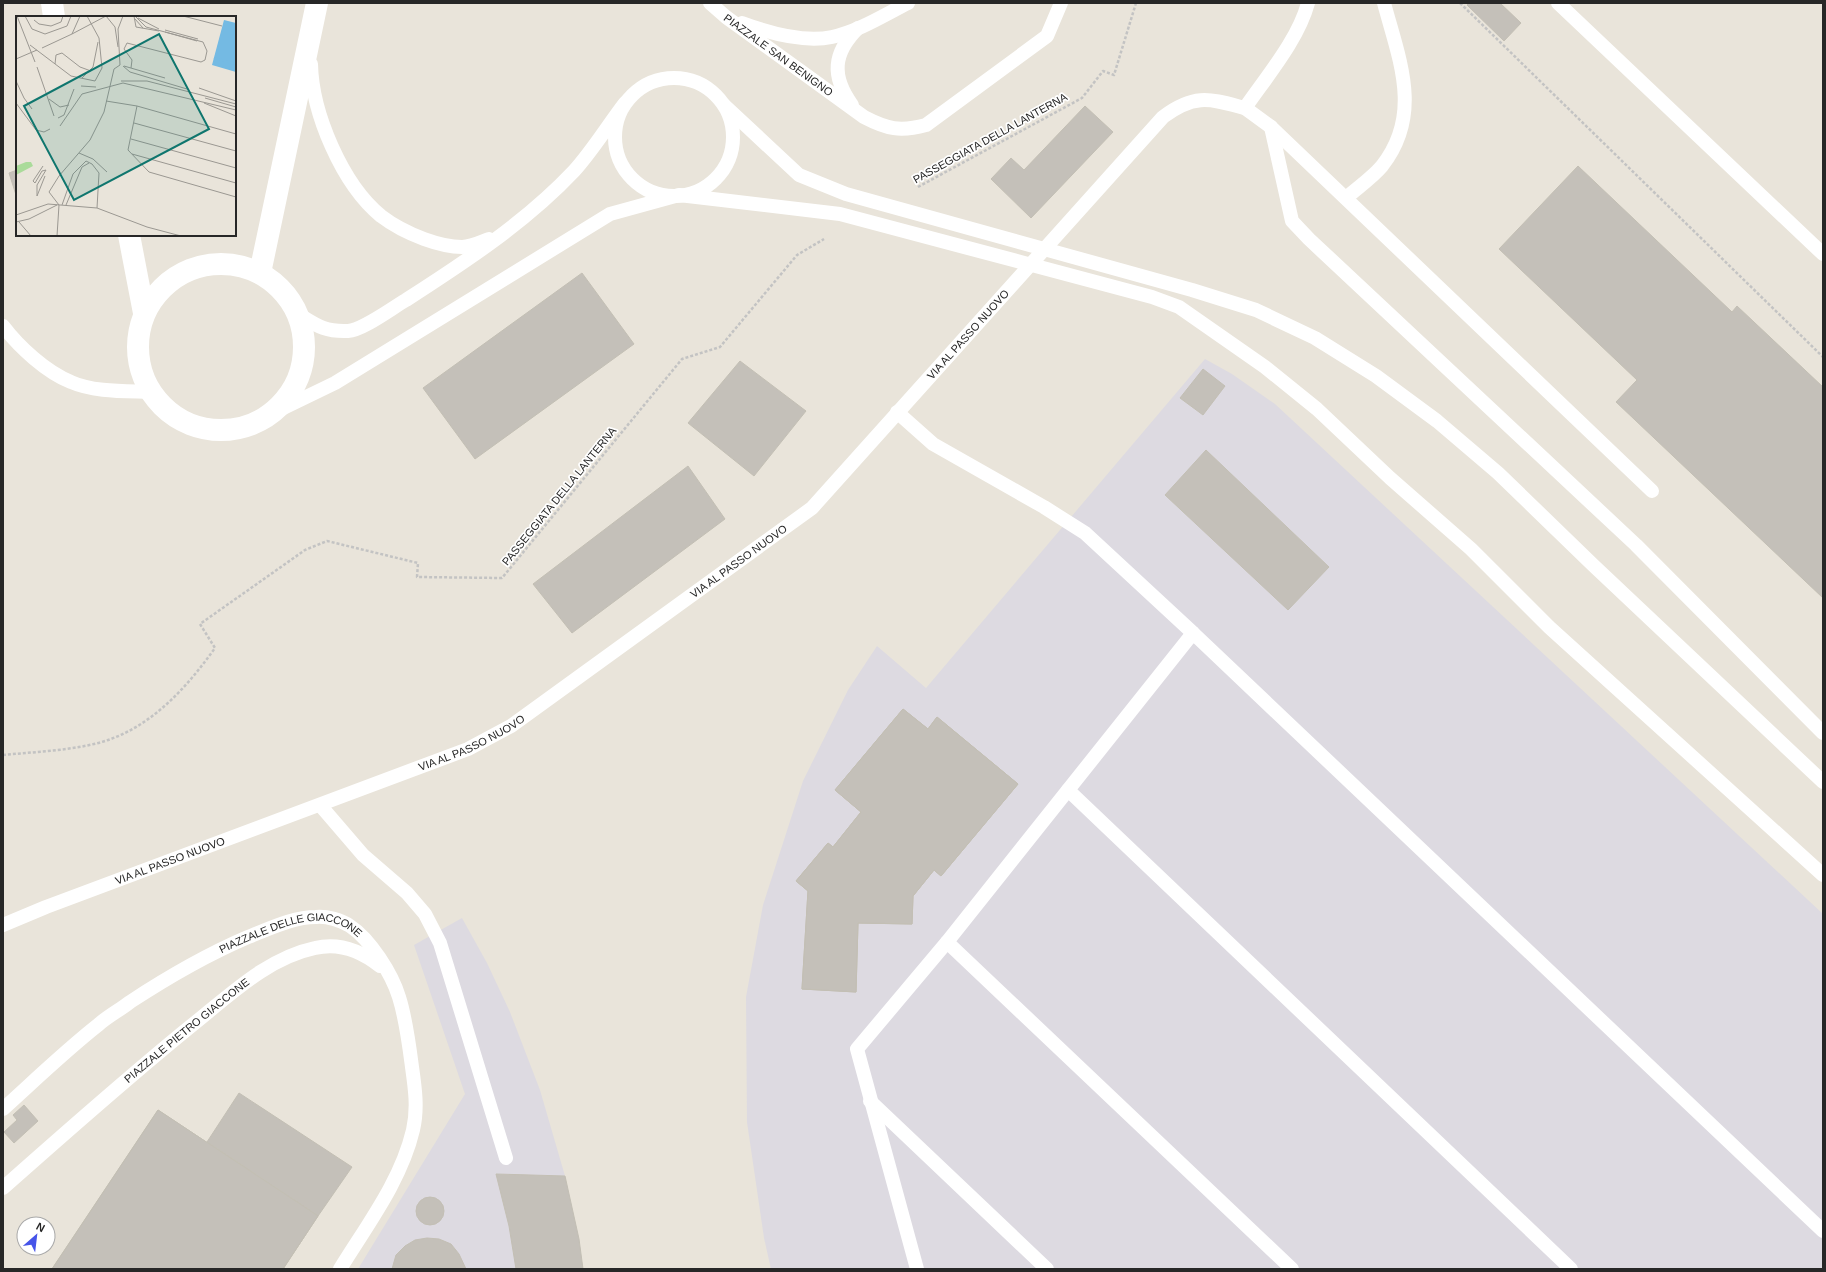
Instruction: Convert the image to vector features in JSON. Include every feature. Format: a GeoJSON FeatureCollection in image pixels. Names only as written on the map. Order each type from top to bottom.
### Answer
{"type":"FeatureCollection","features":[{"type":"Feature","properties":{"kind":"street"},"geometry":{"type":"LineString","coordinates":[[52,3],[54,16]]}},
{"type":"Feature","properties":{"kind":"street"},"geometry":{"type":"LineString","coordinates":[[260,273],[317,3]]}},
{"type":"Feature","properties":{"kind":"street"},"geometry":{"type":"LineString","coordinates":[[129,236],[144,312]]}},
{"type":"Feature","properties":{"kind":"street"},"geometry":{"type":"LineString","coordinates":[[206,264],[234,264],[260,273],[282,290],[298,314],[305,341],[302,369],[291,394],[271,414],[246,427],[219,431],[192,426],[168,413],[150,392],[139,367],[137,339],[144,312],[159,290],[180,273],[206,264]]}},
{"type":"Feature","properties":{"kind":"lane"},"geometry":{"type":"LineString","coordinates":[[710,3],[726,17]]}},
{"type":"Feature","properties":{"kind":"lane","name":"PIAZZALE SAN BENIGNO"},"geometry":{"type":"LineString","coordinates":[[726,17],[756,28],[809,38],[832,37],[859,28],[908,3]]}},
{"type":"Feature","properties":{"kind":"lane","name":"PIAZZALE SAN BENIGNO"},"geometry":{"type":"LineString","coordinates":[[726,17],[864,117],[881,126],[910,130],[926,125],[1047,36],[1061,3]]}},
{"type":"Feature","properties":{"kind":"lane"},"geometry":{"type":"LineString","coordinates":[[1308,3],[1305,13],[1290,42],[1245,108],[1271,128],[1346,198],[1652,490]]}},
{"type":"Feature","properties":{"kind":"lane"},"geometry":{"type":"LineString","coordinates":[[1346,198],[1381,167],[1393,149],[1403,125],[1406,99],[1401,66],[1384,3]]}},
{"type":"Feature","properties":{"kind":"lane"},"geometry":{"type":"LineString","coordinates":[[1558,3],[1823,254]]}},
{"type":"Feature","properties":{"kind":"lane","name":"PIAZZALE SAN BENIGNO"},"geometry":{"type":"LineString","coordinates":[[859,28],[850,37],[841,51],[837,64],[838,78],[842,90],[864,117]]}},
{"type":"Feature","properties":{"kind":"lane"},"geometry":{"type":"LineString","coordinates":[[311,34],[311,81],[326,131],[342,165],[358,192],[381,216],[406,232],[435,244],[463,247],[499,236]]}},
{"type":"Feature","properties":{"kind":"lane"},"geometry":{"type":"LineString","coordinates":[[298,314],[322,330],[349,331],[373,321],[457,266],[499,236],[543,201],[574,170],[625,103],[638,89],[655,81],[674,78],[692,81],[710,90],[799,175],[846,194],[1192,290],[1256,310],[1315,338],[1376,376],[1437,421],[1498,473],[1593,565],[1823,782]]}},
{"type":"Feature","properties":{"kind":"lane","name":"VIA AL PASSO NUOVO"},"geometry":{"type":"LineString","coordinates":[[3,925],[46,907],[468,749],[511,726],[812,508],[1163,117],[1181,105],[1207,99],[1245,108]]}},
{"type":"Feature","properties":{"kind":"lane"},"geometry":{"type":"LineString","coordinates":[[625,103],[617,120],[615,139],[618,157],[628,174],[642,186],[659,194],[679,195],[840,214],[1152,297],[1179,307],[1265,367],[1317,409],[1390,478],[1470,549],[1549,627],[1823,875]]}},
{"type":"Feature","properties":{"kind":"lane"},"geometry":{"type":"LineString","coordinates":[[271,414],[335,383],[610,214],[699,191],[716,179],[727,163],[733,143],[732,124],[724,105]]}},
{"type":"Feature","properties":{"kind":"lane"},"geometry":{"type":"LineString","coordinates":[[1271,128],[1292,221],[1309,239],[1636,545],[1823,733]]}},
{"type":"Feature","properties":{"kind":"lane"},"geometry":{"type":"LineString","coordinates":[[3,326],[12,337],[39,363],[71,382],[106,390],[150,392]]}},
{"type":"Feature","properties":{"kind":"lane"},"geometry":{"type":"LineString","coordinates":[[897,412],[933,444],[1044,507],[1085,533],[1139,585],[1193,633],[1823,1232]]}},
{"type":"Feature","properties":{"kind":"lane"},"geometry":{"type":"LineString","coordinates":[[917,1269],[857,1049],[947,942],[1193,633]]}},
{"type":"Feature","properties":{"kind":"lane"},"geometry":{"type":"LineString","coordinates":[[1068,790],[1571,1269]]}},
{"type":"Feature","properties":{"kind":"lane"},"geometry":{"type":"LineString","coordinates":[[320,804],[363,855],[407,893],[425,914],[434,931],[440,943],[506,1158]]}},
{"type":"Feature","properties":{"kind":"lane","name":"PIAZZALE DELLE GIACCONE"},"geometry":{"type":"LineString","coordinates":[[3,1109],[99,1024],[185,967],[269,928],[299,919],[316,916],[333,919],[350,926],[364,938],[378,957],[392,979],[399,997],[410,1046],[416,1098],[414,1128],[401,1167],[340,1269]]}},
{"type":"Feature","properties":{"kind":"lane"},"geometry":{"type":"LineString","coordinates":[[947,942],[1292,1269]]}},
{"type":"Feature","properties":{"kind":"lane","name":"PIAZZALE PIETRO GIACCONE"},"geometry":{"type":"LineString","coordinates":[[3,1188],[143,1065],[244,983],[271,966],[294,954],[316,947],[333,946],[350,949],[367,956],[380,966],[392,979]]}},
{"type":"Feature","properties":{"kind":"lane"},"geometry":{"type":"LineString","coordinates":[[870,1100],[1046,1269]]}},
{"type":"Feature","properties":{"kind":"path","name":"PASSEGGIATA DELLA LANTERNA"},"geometry":{"type":"LineString","coordinates":[[913,189],[1082,98],[1103,72],[1114,75],[1136,3]]}},
{"type":"Feature","properties":{"kind":"path"},"geometry":{"type":"LineString","coordinates":[[1460,3],[1823,357]]}},
{"type":"Feature","properties":{"kind":"path","name":"PASSEGGIATA DELLA LANTERNA"},"geometry":{"type":"LineString","coordinates":[[3,755],[48,751],[94,744],[118,736],[165,707],[185,688],[215,648],[200,624],[305,550],[327,541],[418,563],[417,576],[502,578],[682,359],[720,347],[797,254],[829,237]]}},
{"type":"Feature","properties":{"kind":"shaded area"},"geometry":{"type":"Polygon","coordinates":[[[1205,359],[1232,374],[1275,404],[1823,914],[1823,1269],[771,1269],[764,1238],[747,1122],[746,997],[763,905],[803,781],[848,690],[877,646],[926,688],[1205,359]]]}},
{"type":"Feature","properties":{"kind":"shaded area"},"geometry":{"type":"Polygon","coordinates":[[[462,918],[487,963],[510,1012],[540,1090],[565,1176],[579,1239],[583,1269],[358,1269],[465,1094],[414,945],[462,918]]]}},
{"type":"Feature","properties":{"kind":"building"},"geometry":{"type":"Polygon","coordinates":[[[1469,3],[1500,3],[1521,23],[1504,41],[1467,5],[1469,3]]]}},
{"type":"Feature","properties":{"kind":"building"},"geometry":{"type":"Polygon","coordinates":[[[1085,106],[1113,132],[1031,218],[991,179],[1011,158],[1024,170],[1085,106]]]}},
{"type":"Feature","properties":{"kind":"building"},"geometry":{"type":"Polygon","coordinates":[[[1578,166],[1732,312],[1737,306],[1823,387],[1823,598],[1616,402],[1637,380],[1499,249],[1578,166]]]}},
{"type":"Feature","properties":{"kind":"building"},"geometry":{"type":"Polygon","coordinates":[[[16,170],[16,195],[9,173],[16,170]]]}},
{"type":"Feature","properties":{"kind":"building"},"geometry":{"type":"Polygon","coordinates":[[[582,273],[634,344],[475,459],[423,388],[582,273]]]}},
{"type":"Feature","properties":{"kind":"building"},"geometry":{"type":"Polygon","coordinates":[[[740,361],[806,411],[754,476],[688,423],[740,361]]]}},
{"type":"Feature","properties":{"kind":"building"},"geometry":{"type":"Polygon","coordinates":[[[1203,369],[1225,386],[1203,415],[1180,398],[1203,369]]]}},
{"type":"Feature","properties":{"kind":"building"},"geometry":{"type":"Polygon","coordinates":[[[1206,450],[1329,567],[1288,610],[1165,495],[1206,450]]]}},
{"type":"Feature","properties":{"kind":"building"},"geometry":{"type":"Polygon","coordinates":[[[688,466],[725,519],[572,633],[533,584],[688,466]]]}},
{"type":"Feature","properties":{"kind":"building"},"geometry":{"type":"Polygon","coordinates":[[[903,709],[928,729],[937,717],[1018,784],[941,876],[934,870],[913,896],[912,924],[858,923],[856,992],[802,989],[808,891],[796,881],[828,843],[833,847],[861,812],[835,790],[903,709]]]}},
{"type":"Feature","properties":{"kind":"building"},"geometry":{"type":"Polygon","coordinates":[[[903,709],[928,729],[937,717],[1018,784],[941,876],[934,870],[913,896],[912,924],[858,923],[856,992],[802,989],[808,891],[796,881],[828,843],[833,847],[861,812],[835,790],[903,709]]]}},
{"type":"Feature","properties":{"kind":"building"},"geometry":{"type":"Polygon","coordinates":[[[239,1093],[352,1167],[318,1216],[207,1142],[239,1093]]]}},
{"type":"Feature","properties":{"kind":"building"},"geometry":{"type":"Polygon","coordinates":[[[24,1105],[38,1121],[14,1143],[4,1132],[17,1120],[13,1115],[24,1105]]]}},
{"type":"Feature","properties":{"kind":"building"},"geometry":{"type":"Polygon","coordinates":[[[158,1110],[318,1216],[283,1269],[207,1269],[225,1242],[177,1210],[138,1269],[52,1269],[158,1110]]]}},
{"type":"Feature","properties":{"kind":"building"},"geometry":{"type":"Polygon","coordinates":[[[158,1110],[318,1216],[283,1269],[52,1269],[158,1110]]]}},
{"type":"Feature","properties":{"kind":"building"},"geometry":{"type":"Polygon","coordinates":[[[496,1174],[565,1176],[579,1239],[583,1269],[516,1269],[509,1226],[496,1174]]]}},
{"type":"Feature","properties":{"kind":"building"},"geometry":{"type":"Polygon","coordinates":[[[430,1197],[440,1201],[444,1211],[440,1221],[430,1225],[420,1221],[416,1211],[420,1201],[430,1197]]]}},
{"type":"Feature","properties":{"kind":"building"},"geometry":{"type":"Polygon","coordinates":[[[427,1238],[439,1239],[451,1244],[459,1254],[466,1269],[392,1269],[396,1255],[405,1246],[415,1240],[427,1238]]]}}]}
